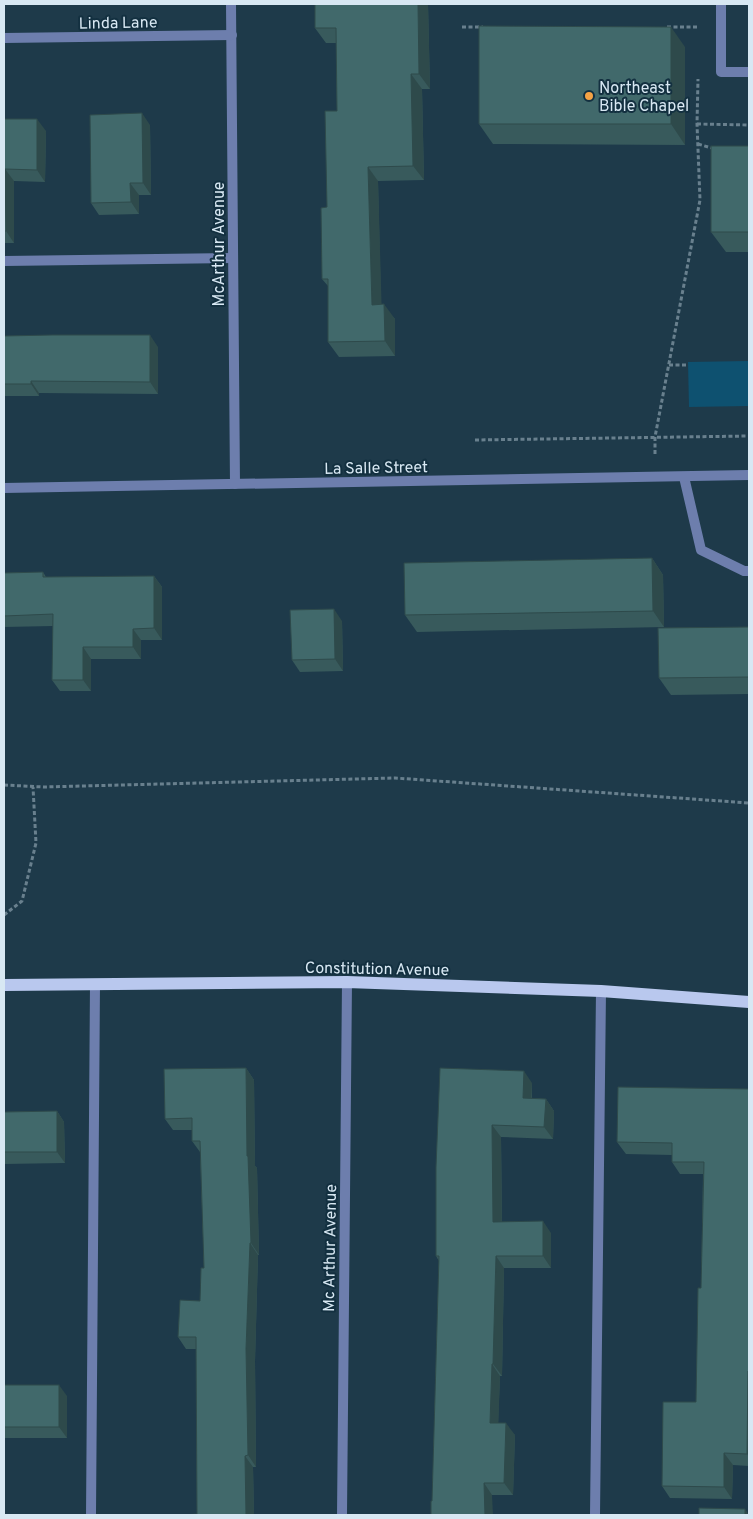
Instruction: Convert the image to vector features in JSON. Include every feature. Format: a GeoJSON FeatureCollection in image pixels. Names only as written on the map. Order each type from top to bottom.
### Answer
{"type":"FeatureCollection","features":[{"type":"Feature","properties":{"kind":"main road","name":"Constitution Avenue"},"geometry":{"type":"LineString","coordinates":[[4,985],[347,982],[601,991],[749,1002]]}},
{"type":"Feature","properties":{"kind":"street","name":"McArthur Avenue"},"geometry":{"type":"LineString","coordinates":[[231,4],[235,484]]}},
{"type":"Feature","properties":{"kind":"street"},"geometry":{"type":"LineString","coordinates":[[721,4],[721,72],[749,72]]}},
{"type":"Feature","properties":{"kind":"street","name":"Linda Lane"},"geometry":{"type":"LineString","coordinates":[[4,38],[232,36]]}},
{"type":"Feature","properties":{"kind":"street"},"geometry":{"type":"LineString","coordinates":[[4,261],[233,258]]}},
{"type":"Feature","properties":{"kind":"street","name":"La Salle Street"},"geometry":{"type":"LineString","coordinates":[[4,488],[749,476]]}},
{"type":"Feature","properties":{"kind":"street"},"geometry":{"type":"LineString","coordinates":[[684,477],[701,550],[744,571],[749,571]]}},
{"type":"Feature","properties":{"kind":"street","name":"Mc Arthur Avenue"},"geometry":{"type":"LineString","coordinates":[[342,1515],[347,982]]}},
{"type":"Feature","properties":{"kind":"street"},"geometry":{"type":"LineString","coordinates":[[92,1515],[95,984]]}},
{"type":"Feature","properties":{"kind":"street"},"geometry":{"type":"LineString","coordinates":[[595,1515],[601,991]]}},
{"type":"Feature","properties":{"kind":"path"},"geometry":{"type":"LineString","coordinates":[[462,27],[492,27]]}},
{"type":"Feature","properties":{"kind":"path"},"geometry":{"type":"LineString","coordinates":[[660,27],[699,27],[699,37]]}},
{"type":"Feature","properties":{"kind":"path"},"geometry":{"type":"LineString","coordinates":[[656,477],[655,436],[700,200],[697,124],[698,76]]}},
{"type":"Feature","properties":{"kind":"path"},"geometry":{"type":"LineString","coordinates":[[697,124],[749,125]]}},
{"type":"Feature","properties":{"kind":"path"},"geometry":{"type":"LineString","coordinates":[[698,144],[724,152]]}},
{"type":"Feature","properties":{"kind":"path"},"geometry":{"type":"LineString","coordinates":[[669,365],[688,365]]}},
{"type":"Feature","properties":{"kind":"path"},"geometry":{"type":"LineString","coordinates":[[475,440],[749,436]]}},
{"type":"Feature","properties":{"kind":"path"},"geometry":{"type":"LineString","coordinates":[[4,785],[33,786],[395,778],[749,802]]}},
{"type":"Feature","properties":{"kind":"path"},"geometry":{"type":"LineString","coordinates":[[4,915],[22,900],[36,843],[33,786]]}},
{"type":"Feature","properties":{"kind":"shaded area"},"geometry":{"type":"Polygon","coordinates":[[[749,361],[749,406],[689,407],[688,362],[749,361]]]}},
{"type":"Feature","properties":{"kind":"building"},"geometry":{"type":"Polygon","coordinates":[[[315,4],[418,4],[419,74],[411,74],[413,166],[368,167],[372,305],[384,304],[385,341],[328,342],[328,279],[322,279],[321,208],[327,207],[325,111],[337,111],[336,28],[315,28],[315,4]]]}},
{"type":"Feature","properties":{"kind":"building","name":"Northeast Bible Chapel"},"geometry":{"type":"Polygon","coordinates":[[[479,26],[671,27],[671,124],[479,124],[479,26]]]}},
{"type":"Feature","properties":{"kind":"building"},"geometry":{"type":"Polygon","coordinates":[[[142,113],[143,183],[130,183],[131,202],[91,203],[90,115],[142,113]]]}},
{"type":"Feature","properties":{"kind":"building"},"geometry":{"type":"Polygon","coordinates":[[[4,119],[37,119],[37,170],[5,169],[6,231],[4,231],[4,119]]]}},
{"type":"Feature","properties":{"kind":"building"},"geometry":{"type":"Polygon","coordinates":[[[711,146],[749,146],[749,232],[711,232],[711,146]]]}},
{"type":"Feature","properties":{"kind":"building"},"geometry":{"type":"Polygon","coordinates":[[[150,335],[150,382],[31,381],[31,384],[4,384],[4,336],[150,335]]]}},
{"type":"Feature","properties":{"kind":"building"},"geometry":{"type":"Polygon","coordinates":[[[652,558],[653,611],[405,615],[404,563],[652,558]]]}},
{"type":"Feature","properties":{"kind":"building"},"geometry":{"type":"Polygon","coordinates":[[[43,572],[43,577],[154,576],[154,628],[133,629],[133,647],[83,647],[83,680],[52,680],[53,614],[4,616],[4,573],[43,572]]]}},
{"type":"Feature","properties":{"kind":"building"},"geometry":{"type":"Polygon","coordinates":[[[334,609],[335,659],[292,660],[290,610],[334,609]]]}},
{"type":"Feature","properties":{"kind":"building"},"geometry":{"type":"Polygon","coordinates":[[[749,627],[749,677],[659,678],[658,628],[749,627]]]}},
{"type":"Feature","properties":{"kind":"building"},"geometry":{"type":"Polygon","coordinates":[[[246,1068],[247,1156],[251,1243],[246,1349],[248,1455],[245,1456],[246,1515],[183,1515],[197,1514],[196,1337],[178,1337],[180,1300],[200,1301],[201,1268],[204,1268],[200,1141],[192,1141],[192,1118],[165,1119],[164,1069],[246,1068]]]}},
{"type":"Feature","properties":{"kind":"building"},"geometry":{"type":"Polygon","coordinates":[[[440,1068],[524,1071],[523,1098],[546,1099],[544,1127],[492,1125],[493,1222],[543,1221],[543,1256],[496,1256],[490,1423],[506,1423],[504,1483],[484,1483],[485,1515],[431,1515],[439,1256],[436,1256],[436,1167],[440,1068]]]}},
{"type":"Feature","properties":{"kind":"building"},"geometry":{"type":"Polygon","coordinates":[[[618,1087],[749,1089],[749,1371],[747,1454],[724,1453],[724,1487],[662,1486],[663,1402],[696,1402],[698,1288],[701,1288],[704,1162],[672,1162],[672,1143],[617,1142],[618,1087]]]}},
{"type":"Feature","properties":{"kind":"building"},"geometry":{"type":"Polygon","coordinates":[[[57,1111],[57,1152],[4,1152],[4,1112],[57,1111]]]}},
{"type":"Feature","properties":{"kind":"building"},"geometry":{"type":"Polygon","coordinates":[[[4,1385],[59,1385],[59,1427],[4,1427],[4,1385]]]}},
{"type":"Feature","properties":{"kind":"building"},"geometry":{"type":"Polygon","coordinates":[[[699,1508],[745,1509],[745,1515],[699,1515],[699,1508]]]}},
{"type":"Feature","properties":{"kind":"place","name":"Northeast Bible Chapel"},"geometry":{"type":"Point","coordinates":[589,96]}}]}
